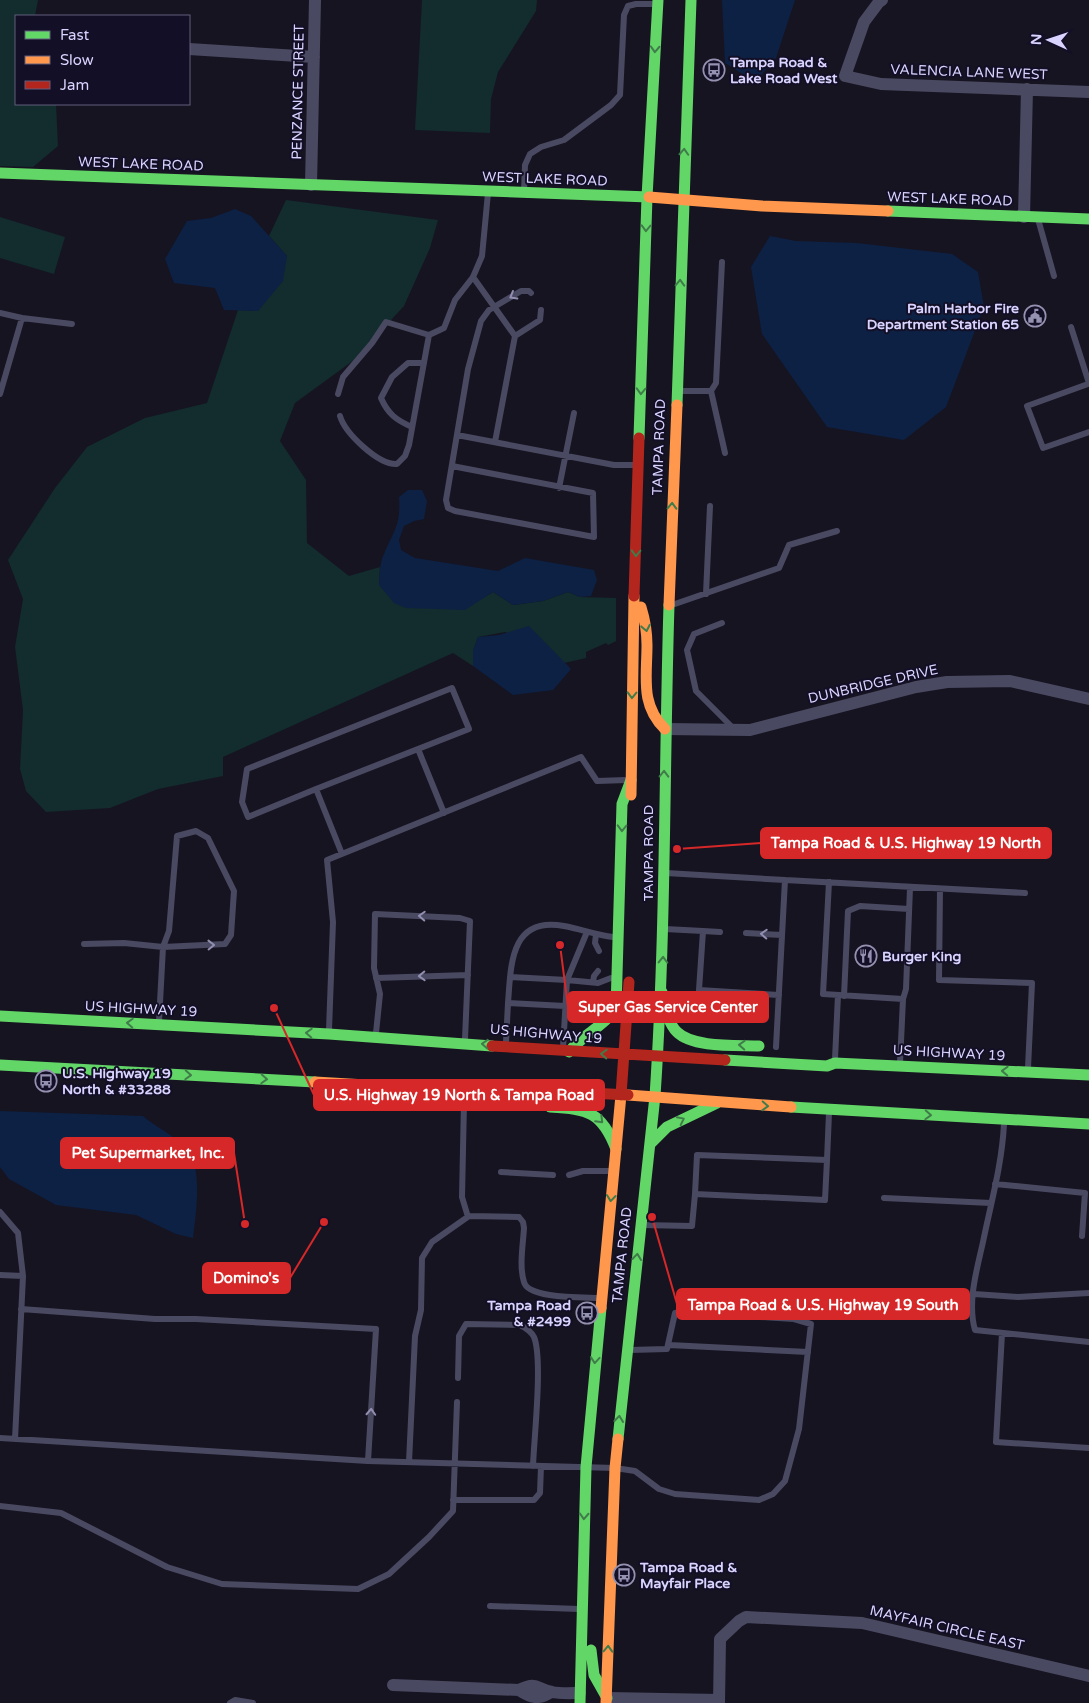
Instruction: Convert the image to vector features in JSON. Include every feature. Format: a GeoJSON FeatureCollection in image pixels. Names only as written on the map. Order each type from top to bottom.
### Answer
{"type":"FeatureCollection","features":[{"type":"Feature","properties":{"kind":"main road","name":"TAMPA ROAD"},"geometry":{"type":"LineString","coordinates":[[606,1700],[615,1468],[626,1350],[659,1056],[664,929],[662,873],[664,729],[682,200],[691,0]]}},
{"type":"Feature","properties":{"kind":"main road","name":"TAMPA ROAD"},"geometry":{"type":"LineString","coordinates":[[580,1698],[580,1610],[586,1467],[626,1055],[632,845],[631,780],[635,580],[647,198],[658,2]]}},
{"type":"Feature","properties":{"kind":"main road","name":"WEST LAKE ROAD"},"geometry":{"type":"LineString","coordinates":[[0,173],[647,198],[762,206],[1089,219]]}},
{"type":"Feature","properties":{"kind":"main road"},"geometry":{"type":"LineString","coordinates":[[635,580],[647,633],[646,698],[654,722],[664,729]]}},
{"type":"Feature","properties":{"kind":"main road"},"geometry":{"type":"LineString","coordinates":[[566,1052],[576,1041],[609,1021],[616,1009],[622,804],[631,780]]}},
{"type":"Feature","properties":{"kind":"main road"},"geometry":{"type":"LineString","coordinates":[[662,992],[668,1017],[677,1032],[690,1040],[780,1047]]}},
{"type":"Feature","properties":{"kind":"main road","name":"US HIGHWAY 19"},"geometry":{"type":"LineString","coordinates":[[0,1016],[376,1037],[566,1052],[826,1066],[835,1063],[1089,1075]]}},
{"type":"Feature","properties":{"kind":"main road"},"geometry":{"type":"LineString","coordinates":[[827,1050],[835,1063]]}},
{"type":"Feature","properties":{"kind":"main road"},"geometry":{"type":"LineString","coordinates":[[0,1065],[400,1087],[454,1086],[621,1094],[717,1103],[1089,1124]]}},
{"type":"Feature","properties":{"kind":"main road"},"geometry":{"type":"LineString","coordinates":[[400,1087],[459,1102]]}},
{"type":"Feature","properties":{"kind":"main road"},"geometry":{"type":"LineString","coordinates":[[650,1144],[667,1127],[717,1103]]}},
{"type":"Feature","properties":{"kind":"main road"},"geometry":{"type":"LineString","coordinates":[[542,1107],[590,1111],[601,1119],[610,1131],[616,1149]]}},
{"type":"Feature","properties":{"kind":"main road"},"geometry":{"type":"LineString","coordinates":[[580,1610],[591,1620],[591,1668],[596,1683],[606,1700]]}},
{"type":"Feature","properties":{"kind":"street","name":"PENZANCE STREET"},"geometry":{"type":"LineString","coordinates":[[311,185],[315,0]]}},
{"type":"Feature","properties":{"kind":"street","name":"VALENCIA LANE WEST"},"geometry":{"type":"LineString","coordinates":[[882,0],[878,2],[864,22],[845,76],[882,84],[1089,92]]}},
{"type":"Feature","properties":{"kind":"street"},"geometry":{"type":"LineString","coordinates":[[190,49],[314,57]]}},
{"type":"Feature","properties":{"kind":"street"},"geometry":{"type":"LineString","coordinates":[[1024,217],[1027,89]]}},
{"type":"Feature","properties":{"kind":"street","name":"DUNBRIDGE DRIVE"},"geometry":{"type":"LineString","coordinates":[[664,729],[750,730],[916,687],[947,682],[1010,681],[1089,699]]}},
{"type":"Feature","properties":{"kind":"street","name":"MAYFAIR CIRCLE EAST"},"geometry":{"type":"LineString","coordinates":[[719,1702],[720,1639],[738,1621],[746,1617],[862,1624],[1089,1676]]}},
{"type":"Feature","properties":{"kind":"street"},"geometry":{"type":"LineString","coordinates":[[393,1685],[519,1690],[529,1685],[539,1686],[552,1692],[580,1698]]}},
{"type":"Feature","properties":{"kind":"street"},"geometry":{"type":"LineString","coordinates":[[606,1700],[719,1702]]}},
{"type":"Feature","properties":{"kind":"lane"},"geometry":{"type":"LineString","coordinates":[[524,193],[525,164],[530,154],[541,147],[564,140],[611,105],[620,95],[624,15],[628,6],[658,2]]}},
{"type":"Feature","properties":{"kind":"lane"},"geometry":{"type":"LineString","coordinates":[[338,394],[343,377],[372,343],[386,322],[429,335],[444,328],[455,300],[473,277],[482,256],[488,192]]}},
{"type":"Feature","properties":{"kind":"lane"},"geometry":{"type":"LineString","coordinates":[[1038,218],[1054,276]]}},
{"type":"Feature","properties":{"kind":"lane"},"geometry":{"type":"LineString","coordinates":[[722,262],[716,383],[711,391],[726,453]]}},
{"type":"Feature","properties":{"kind":"lane"},"geometry":{"type":"LineString","coordinates":[[473,277],[515,336],[495,442]]}},
{"type":"Feature","properties":{"kind":"lane"},"geometry":{"type":"LineString","coordinates":[[452,466],[558,488],[593,493],[594,537],[574,535],[448,508],[446,500],[468,369],[481,320],[489,310],[521,291],[529,291],[531,293]]}},
{"type":"Feature","properties":{"kind":"lane"},"geometry":{"type":"LineString","coordinates":[[515,336],[540,320],[541,310]]}},
{"type":"Feature","properties":{"kind":"lane"},"geometry":{"type":"LineString","coordinates":[[0,312],[22,318],[72,324]]}},
{"type":"Feature","properties":{"kind":"lane"},"geometry":{"type":"LineString","coordinates":[[0,394],[22,318]]}},
{"type":"Feature","properties":{"kind":"lane"},"geometry":{"type":"LineString","coordinates":[[1071,327],[1089,383],[1027,406],[1043,448],[1089,432]]}},
{"type":"Feature","properties":{"kind":"lane"},"geometry":{"type":"LineString","coordinates":[[340,416],[342,423],[359,442],[391,464],[397,464],[405,456],[429,335]]}},
{"type":"Feature","properties":{"kind":"lane"},"geometry":{"type":"LineString","coordinates":[[412,427],[398,421],[386,411],[381,398],[392,377],[408,363],[424,363]]}},
{"type":"Feature","properties":{"kind":"lane"},"geometry":{"type":"LineString","coordinates":[[676,391],[711,391]]}},
{"type":"Feature","properties":{"kind":"lane"},"geometry":{"type":"LineString","coordinates":[[558,488],[574,413]]}},
{"type":"Feature","properties":{"kind":"lane"},"geometry":{"type":"LineString","coordinates":[[457,435],[614,465],[639,465]]}},
{"type":"Feature","properties":{"kind":"lane"},"geometry":{"type":"LineString","coordinates":[[706,594],[710,506]]}},
{"type":"Feature","properties":{"kind":"lane"},"geometry":{"type":"LineString","coordinates":[[669,606],[780,568],[789,545],[838,531]]}},
{"type":"Feature","properties":{"kind":"lane"},"geometry":{"type":"LineString","coordinates":[[722,623],[694,634],[687,650],[696,691],[735,730]]}},
{"type":"Feature","properties":{"kind":"lane"},"geometry":{"type":"LineString","coordinates":[[452,688],[470,729],[316,789],[248,816],[242,802],[247,769],[452,688]]}},
{"type":"Feature","properties":{"kind":"lane"},"geometry":{"type":"LineString","coordinates":[[418,749],[444,812]]}},
{"type":"Feature","properties":{"kind":"lane"},"geometry":{"type":"LineString","coordinates":[[328,1034],[333,922],[327,860],[581,757],[597,781],[631,780]]}},
{"type":"Feature","properties":{"kind":"lane"},"geometry":{"type":"LineString","coordinates":[[316,789],[342,854]]}},
{"type":"Feature","properties":{"kind":"lane"},"geometry":{"type":"LineString","coordinates":[[84,944],[124,943],[163,947],[225,944],[230,935],[234,891],[217,852],[208,838],[196,831],[176,836],[168,931],[163,947],[159,1025]]}},
{"type":"Feature","properties":{"kind":"lane"},"geometry":{"type":"LineString","coordinates":[[662,873],[1026,893]]}},
{"type":"Feature","properties":{"kind":"lane"},"geometry":{"type":"LineString","coordinates":[[780,1047],[779,995],[785,880]]}},
{"type":"Feature","properties":{"kind":"lane"},"geometry":{"type":"LineString","coordinates":[[829,882],[823,994],[903,999]]}},
{"type":"Feature","properties":{"kind":"lane"},"geometry":{"type":"LineString","coordinates":[[900,1066],[903,999],[906,989],[910,888]]}},
{"type":"Feature","properties":{"kind":"lane"},"geometry":{"type":"LineString","coordinates":[[940,889],[939,980],[1032,983],[1028,1072]]}},
{"type":"Feature","properties":{"kind":"lane"},"geometry":{"type":"LineString","coordinates":[[835,1063],[848,911],[860,906],[909,909]]}},
{"type":"Feature","properties":{"kind":"lane"},"geometry":{"type":"LineString","coordinates":[[376,1037],[380,994],[376,978],[376,914],[460,918],[470,921],[465,1043]]}},
{"type":"Feature","properties":{"kind":"lane"},"geometry":{"type":"LineString","coordinates":[[506,1046],[510,977],[514,949],[520,939],[536,927],[547,924],[619,937]]}},
{"type":"Feature","properties":{"kind":"lane"},"geometry":{"type":"LineString","coordinates":[[664,929],[720,932]]}},
{"type":"Feature","properties":{"kind":"lane"},"geometry":{"type":"LineString","coordinates":[[702,931],[699,990],[779,995]]}},
{"type":"Feature","properties":{"kind":"lane"},"geometry":{"type":"LineString","coordinates":[[566,1052],[565,1006],[567,980],[587,932]]}},
{"type":"Feature","properties":{"kind":"lane"},"geometry":{"type":"LineString","coordinates":[[746,933],[782,935]]}},
{"type":"Feature","properties":{"kind":"lane"},"geometry":{"type":"LineString","coordinates":[[590,950],[595,943],[596,934]]}},
{"type":"Feature","properties":{"kind":"lane"},"geometry":{"type":"LineString","coordinates":[[595,943],[599,951]]}},
{"type":"Feature","properties":{"kind":"lane"},"geometry":{"type":"LineString","coordinates":[[376,978],[468,975]]}},
{"type":"Feature","properties":{"kind":"lane"},"geometry":{"type":"LineString","coordinates":[[510,977],[530,981],[567,980],[593,975],[617,978]]}},
{"type":"Feature","properties":{"kind":"lane"},"geometry":{"type":"LineString","coordinates":[[508,1003],[544,1002],[565,1006]]}},
{"type":"Feature","properties":{"kind":"lane"},"geometry":{"type":"LineString","coordinates":[[459,1102],[462,1197],[468,1217]]}},
{"type":"Feature","properties":{"kind":"lane"},"geometry":{"type":"LineString","coordinates":[[695,1194],[825,1200],[830,1109]]}},
{"type":"Feature","properties":{"kind":"lane"},"geometry":{"type":"LineString","coordinates":[[1005,1119],[1003,1149],[974,1294],[971,1316],[976,1330],[1089,1342]]}},
{"type":"Feature","properties":{"kind":"lane"},"geometry":{"type":"LineString","coordinates":[[640,1225],[692,1226],[697,1155],[827,1160]]}},
{"type":"Feature","properties":{"kind":"lane"},"geometry":{"type":"LineString","coordinates":[[569,1175],[583,1171],[614,1171]]}},
{"type":"Feature","properties":{"kind":"lane"},"geometry":{"type":"LineString","coordinates":[[501,1172],[553,1175]]}},
{"type":"Feature","properties":{"kind":"lane"},"geometry":{"type":"LineString","coordinates":[[995,1184],[1085,1193],[1082,1236]]}},
{"type":"Feature","properties":{"kind":"lane"},"geometry":{"type":"LineString","coordinates":[[884,1198],[991,1203]]}},
{"type":"Feature","properties":{"kind":"lane"},"geometry":{"type":"LineString","coordinates":[[0,1212],[18,1233],[23,1276],[15,1439]]}},
{"type":"Feature","properties":{"kind":"lane"},"geometry":{"type":"LineString","coordinates":[[409,1462],[415,1336],[421,1310],[422,1258],[432,1242],[468,1217],[519,1217],[523,1222],[522,1273],[524,1284],[530,1290],[546,1294],[601,1298]]}},
{"type":"Feature","properties":{"kind":"lane"},"geometry":{"type":"LineString","coordinates":[[0,1275],[23,1276]]}},
{"type":"Feature","properties":{"kind":"lane"},"geometry":{"type":"LineString","coordinates":[[974,1294],[1018,1297],[1089,1293]]}},
{"type":"Feature","properties":{"kind":"lane"},"geometry":{"type":"LineString","coordinates":[[21,1309],[155,1319],[196,1318],[376,1329],[368,1461]]}},
{"type":"Feature","properties":{"kind":"lane"},"geometry":{"type":"LineString","coordinates":[[0,1438],[368,1461],[615,1468],[634,1471],[658,1489],[675,1494],[759,1500],[773,1494],[785,1481],[799,1429],[811,1324],[794,1319],[680,1312],[675,1313],[667,1350],[626,1350]]}},
{"type":"Feature","properties":{"kind":"lane"},"geometry":{"type":"LineString","coordinates":[[458,1378],[459,1336],[466,1324],[520,1325],[527,1328],[534,1337],[538,1360],[533,1466]]}},
{"type":"Feature","properties":{"kind":"lane"},"geometry":{"type":"LineString","coordinates":[[1002,1333],[996,1442],[1089,1448]]}},
{"type":"Feature","properties":{"kind":"lane"},"geometry":{"type":"LineString","coordinates":[[669,1345],[808,1352]]}},
{"type":"Feature","properties":{"kind":"lane"},"geometry":{"type":"LineString","coordinates":[[0,1506],[61,1513],[167,1566],[222,1584],[358,1588],[389,1574],[429,1537],[453,1511],[457,1402]]}},
{"type":"Feature","properties":{"kind":"lane"},"geometry":{"type":"LineString","coordinates":[[453,1500],[534,1500],[540,1493],[541,1466]]}},
{"type":"Feature","properties":{"kind":"lane"},"geometry":{"type":"LineString","coordinates":[[490,1606],[580,1610]]}},
{"type":"Feature","properties":{"kind":"lane"},"geometry":{"type":"LineString","coordinates":[[230,1703],[235,1700],[253,1703]]}},
{"type":"Feature","properties":{"kind":"green space"},"geometry":{"type":"Polygon","coordinates":[[[0,0],[38,0],[35,15],[15,15],[15,105],[56,105],[58,146],[33,167],[0,166],[0,0]]]}},
{"type":"Feature","properties":{"kind":"green space"},"geometry":{"type":"Polygon","coordinates":[[[422,0],[537,0],[536,11],[498,72],[491,99],[490,133],[415,130],[422,0]]]}},
{"type":"Feature","properties":{"kind":"green space"},"geometry":{"type":"Polygon","coordinates":[[[286,200],[438,220],[430,248],[404,306],[354,360],[295,403],[280,441],[306,480],[307,543],[349,576],[380,567],[379,585],[481,599],[493,592],[513,605],[543,601],[568,592],[580,597],[616,598],[616,641],[608,645],[606,643],[586,652],[586,658],[564,663],[552,651],[505,632],[478,637],[473,651],[473,666],[453,653],[223,757],[223,776],[158,789],[110,808],[46,812],[26,791],[20,769],[23,710],[15,647],[23,599],[8,560],[55,488],[87,447],[145,418],[207,403],[238,310],[258,311],[287,256],[269,236],[286,200]]]}},
{"type":"Feature","properties":{"kind":"green space"},"geometry":{"type":"Polygon","coordinates":[[[0,217],[65,237],[54,274],[0,258],[0,217]]]}},
{"type":"Feature","properties":{"kind":"water"},"geometry":{"type":"Polygon","coordinates":[[[722,0],[795,0],[776,58],[755,82],[725,63],[722,0]]]}},
{"type":"Feature","properties":{"kind":"water"},"geometry":{"type":"Polygon","coordinates":[[[235,209],[251,216],[287,256],[283,281],[258,311],[224,310],[215,288],[174,283],[165,259],[187,221],[211,218],[235,209]]]}},
{"type":"Feature","properties":{"kind":"water"},"geometry":{"type":"Polygon","coordinates":[[[770,236],[796,241],[857,243],[952,254],[978,272],[984,307],[946,407],[904,440],[827,427],[762,334],[751,267],[770,236]]]}},
{"type":"Feature","properties":{"kind":"water"},"geometry":{"type":"Polygon","coordinates":[[[408,490],[422,490],[427,501],[424,519],[404,526],[399,540],[401,550],[415,558],[498,571],[525,558],[594,570],[597,580],[591,596],[580,597],[568,592],[543,601],[513,605],[493,592],[465,610],[406,608],[394,603],[379,585],[380,566],[398,521],[399,497],[408,490]]]}},
{"type":"Feature","properties":{"kind":"water"},"geometry":{"type":"Polygon","coordinates":[[[529,626],[571,669],[553,690],[513,695],[473,666],[473,651],[478,637],[499,635],[529,626]]]}},
{"type":"Feature","properties":{"kind":"water"},"geometry":{"type":"Polygon","coordinates":[[[0,1111],[143,1116],[184,1145],[192,1157],[197,1180],[193,1238],[176,1234],[136,1215],[56,1205],[9,1179],[0,1167],[0,1111]]]}},
{"type":"Feature","properties":{"kind":"traffic: fast"},"geometry":{"type":"LineString","coordinates":[[639,438],[647,197],[658,0]]}},
{"type":"Feature","properties":{"kind":"traffic: fast"},"geometry":{"type":"LineString","coordinates":[[677,405],[691,0]]}},
{"type":"Feature","properties":{"kind":"traffic: fast"},"geometry":{"type":"LineString","coordinates":[[0,173],[649,197]]}},
{"type":"Feature","properties":{"kind":"traffic: fast"},"geometry":{"type":"LineString","coordinates":[[888,211],[1089,219]]}},
{"type":"Feature","properties":{"kind":"traffic: fast"},"geometry":{"type":"LineString","coordinates":[[655,1096],[663,912],[669,605]]}},
{"type":"Feature","properties":{"kind":"traffic: fast"},"geometry":{"type":"LineString","coordinates":[[569,1052],[616,1009],[622,804],[631,780]]}},
{"type":"Feature","properties":{"kind":"traffic: fast"},"geometry":{"type":"LineString","coordinates":[[662,992],[671,1023],[677,1032],[684,1037],[693,1041],[716,1045],[759,1046]]}},
{"type":"Feature","properties":{"kind":"traffic: fast"},"geometry":{"type":"LineString","coordinates":[[0,1016],[329,1034],[492,1046]]}},
{"type":"Feature","properties":{"kind":"traffic: fast"},"geometry":{"type":"LineString","coordinates":[[725,1060],[827,1066],[835,1063],[1089,1075]]}},
{"type":"Feature","properties":{"kind":"traffic: fast"},"geometry":{"type":"LineString","coordinates":[[0,1065],[315,1082]]}},
{"type":"Feature","properties":{"kind":"traffic: fast"},"geometry":{"type":"LineString","coordinates":[[618,1439],[655,1096]]}},
{"type":"Feature","properties":{"kind":"traffic: fast"},"geometry":{"type":"LineString","coordinates":[[650,1144],[667,1127],[717,1103]]}},
{"type":"Feature","properties":{"kind":"traffic: fast"},"geometry":{"type":"LineString","coordinates":[[550,1107],[574,1109],[592,1115],[605,1127],[616,1149]]}},
{"type":"Feature","properties":{"kind":"traffic: fast"},"geometry":{"type":"LineString","coordinates":[[791,1107],[1089,1124]]}},
{"type":"Feature","properties":{"kind":"traffic: fast"},"geometry":{"type":"LineString","coordinates":[[580,1703],[586,1467],[601,1308]]}},
{"type":"Feature","properties":{"kind":"traffic: fast"},"geometry":{"type":"LineString","coordinates":[[591,1650],[594,1675],[607,1698]]}},
{"type":"Feature","properties":{"kind":"traffic: slow"},"geometry":{"type":"LineString","coordinates":[[649,197],[762,206],[888,211]]}},
{"type":"Feature","properties":{"kind":"traffic: slow"},"geometry":{"type":"LineString","coordinates":[[669,605],[677,405]]}},
{"type":"Feature","properties":{"kind":"traffic: slow"},"geometry":{"type":"LineString","coordinates":[[631,795],[634,596]]}},
{"type":"Feature","properties":{"kind":"traffic: slow"},"geometry":{"type":"LineString","coordinates":[[641,607],[647,635],[646,679],[648,700],[657,720],[665,729]]}},
{"type":"Feature","properties":{"kind":"traffic: slow"},"geometry":{"type":"LineString","coordinates":[[315,1082],[400,1087],[478,1087]]}},
{"type":"Feature","properties":{"kind":"traffic: slow"},"geometry":{"type":"LineString","coordinates":[[601,1308],[621,1095]]}},
{"type":"Feature","properties":{"kind":"traffic: slow"},"geometry":{"type":"LineString","coordinates":[[628,1095],[791,1107]]}},
{"type":"Feature","properties":{"kind":"traffic: slow"},"geometry":{"type":"LineString","coordinates":[[606,1703],[615,1468],[618,1439]]}},
{"type":"Feature","properties":{"kind":"traffic: jam"},"geometry":{"type":"LineString","coordinates":[[634,596],[639,438]]}},
{"type":"Feature","properties":{"kind":"traffic: jam"},"geometry":{"type":"LineString","coordinates":[[621,1095],[629,982]]}},
{"type":"Feature","properties":{"kind":"traffic: jam"},"geometry":{"type":"LineString","coordinates":[[492,1046],[725,1060]]}},
{"type":"Feature","properties":{"kind":"traffic: jam"},"geometry":{"type":"LineString","coordinates":[[478,1087],[628,1095]]}},
{"type":"Feature","properties":{"kind":"place","name":"Tampa Road & Lake Road West"},"geometry":{"type":"Point","coordinates":[714,70]}},
{"type":"Feature","properties":{"kind":"place","name":"Palm Harbor Fire Department Station 65"},"geometry":{"type":"Point","coordinates":[1035,316]}},
{"type":"Feature","properties":{"kind":"place","name":"Tampa Road & U.S. Highway 19 North"},"geometry":{"type":"Point","coordinates":[677,849]}},
{"type":"Feature","properties":{"kind":"place","name":"Super Gas Service Center"},"geometry":{"type":"Point","coordinates":[560,945]}},
{"type":"Feature","properties":{"kind":"place","name":"Burger King"},"geometry":{"type":"Point","coordinates":[866,956]}},
{"type":"Feature","properties":{"kind":"place","name":"U.S. Highway 19 North & Tampa Road"},"geometry":{"type":"Point","coordinates":[274,1008]}},
{"type":"Feature","properties":{"kind":"place","name":"U.S. Highway 19 North & #33288"},"geometry":{"type":"Point","coordinates":[46,1081]}},
{"type":"Feature","properties":{"kind":"place","name":"Tampa Road & U.S. Highway 19 South"},"geometry":{"type":"Point","coordinates":[652,1217]}},
{"type":"Feature","properties":{"kind":"place","name":"Domino's"},"geometry":{"type":"Point","coordinates":[324,1222]}},
{"type":"Feature","properties":{"kind":"place","name":"Pet Supermarket, Inc."},"geometry":{"type":"Point","coordinates":[245,1224]}},
{"type":"Feature","properties":{"kind":"place","name":"Tampa Road & #2499"},"geometry":{"type":"Point","coordinates":[587,1313]}},
{"type":"Feature","properties":{"kind":"place","name":"Tampa Road & Mayfair Place"},"geometry":{"type":"Point","coordinates":[624,1575]}}]}
